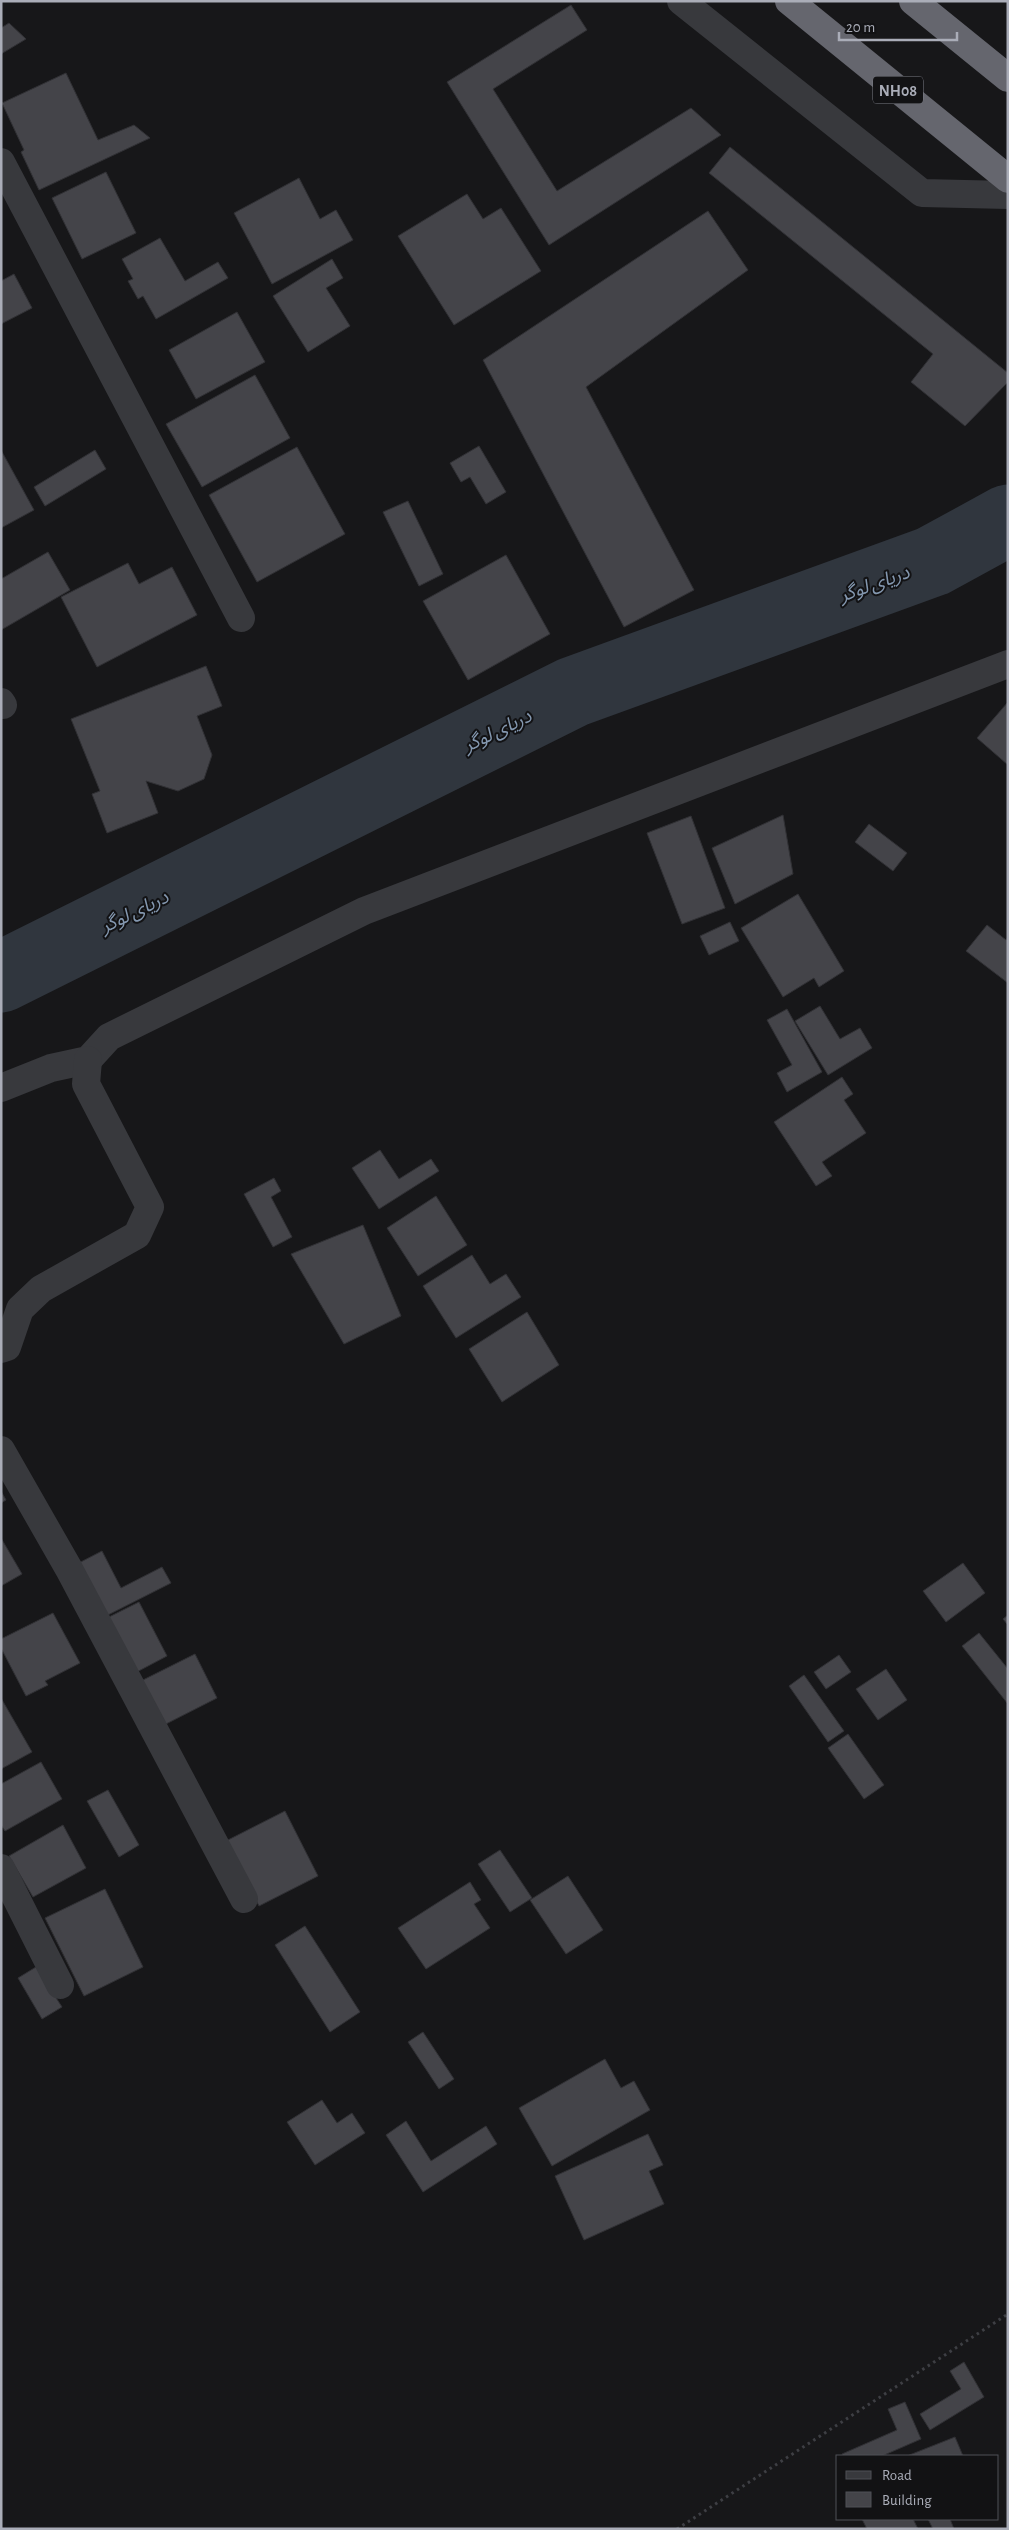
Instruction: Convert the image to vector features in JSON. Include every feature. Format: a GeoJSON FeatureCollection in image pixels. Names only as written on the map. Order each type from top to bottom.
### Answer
{"type":"FeatureCollection","features":[{"type":"Feature","properties":{"kind":"highway","name":"NH08"},"geometry":{"type":"LineString","coordinates":[[789,1],[1008,178]]}},
{"type":"Feature","properties":{"kind":"highway"},"geometry":{"type":"LineString","coordinates":[[913,1],[1008,78]]}},
{"type":"Feature","properties":{"kind":"street"},"geometry":{"type":"LineString","coordinates":[[681,1],[922,193],[1008,196]]}},
{"type":"Feature","properties":{"kind":"street"},"geometry":{"type":"LineString","coordinates":[[1,162],[241,618]]}},
{"type":"Feature","properties":{"kind":"street"},"geometry":{"type":"LineString","coordinates":[[1,1088],[51,1068],[88,1060],[109,1037],[364,911],[1008,664]]}},
{"type":"Feature","properties":{"kind":"street"},"geometry":{"type":"LineString","coordinates":[[1,1349],[7,1347],[20,1309],[41,1289],[137,1235],[150,1207],[86,1084],[88,1060]]}},
{"type":"Feature","properties":{"kind":"street"},"geometry":{"type":"LineString","coordinates":[[1,1450],[69,1569],[244,1899]]}},
{"type":"Feature","properties":{"kind":"street"},"geometry":{"type":"LineString","coordinates":[[1,1868],[60,1985]]}},
{"type":"Feature","properties":{"kind":"path"},"geometry":{"type":"LineString","coordinates":[[677,2529],[1008,2314]]}},
{"type":"Feature","properties":{"kind":"building"},"geometry":{"type":"Polygon","coordinates":[[[571,5],[587,30],[493,89],[557,191],[691,108],[721,135],[549,245],[447,82],[571,5]]]}},
{"type":"Feature","properties":{"kind":"building"},"geometry":{"type":"Polygon","coordinates":[[[9,23],[26,39],[1,54],[1,28],[9,23]]]}},
{"type":"Feature","properties":{"kind":"building"},"geometry":{"type":"Polygon","coordinates":[[[66,73],[98,140],[134,125],[150,138],[39,190],[21,152],[24,150],[2,103],[66,73]]]}},
{"type":"Feature","properties":{"kind":"building"},"geometry":{"type":"Polygon","coordinates":[[[730,147],[1008,373],[1008,382],[965,426],[911,382],[933,354],[709,173],[730,147]]]}},
{"type":"Feature","properties":{"kind":"building"},"geometry":{"type":"Polygon","coordinates":[[[106,172],[136,233],[82,259],[52,198],[106,172]]]}},
{"type":"Feature","properties":{"kind":"building"},"geometry":{"type":"Polygon","coordinates":[[[299,178],[320,219],[336,210],[353,240],[272,284],[234,213],[299,178]]]}},
{"type":"Feature","properties":{"kind":"building"},"geometry":{"type":"Polygon","coordinates":[[[467,194],[483,219],[501,208],[541,271],[454,325],[398,236],[467,194]]]}},
{"type":"Feature","properties":{"kind":"building"},"geometry":{"type":"Polygon","coordinates":[[[708,211],[748,270],[586,387],[694,590],[624,627],[483,360],[708,211]]]}},
{"type":"Feature","properties":{"kind":"building"},"geometry":{"type":"Polygon","coordinates":[[[160,238],[185,281],[218,262],[228,278],[156,319],[143,296],[138,299],[128,281],[133,279],[122,259],[160,238]]]}},
{"type":"Feature","properties":{"kind":"building"},"geometry":{"type":"Polygon","coordinates":[[[332,259],[343,278],[326,288],[350,326],[308,352],[273,296],[332,259]]]}},
{"type":"Feature","properties":{"kind":"building"},"geometry":{"type":"Polygon","coordinates":[[[14,274],[32,308],[1,324],[1,281],[14,274]]]}},
{"type":"Feature","properties":{"kind":"building"},"geometry":{"type":"Polygon","coordinates":[[[237,312],[265,362],[196,399],[169,350],[237,312]]]}},
{"type":"Feature","properties":{"kind":"building"},"geometry":{"type":"Polygon","coordinates":[[[255,375],[290,438],[202,487],[166,424],[255,375]]]}},
{"type":"Feature","properties":{"kind":"building"},"geometry":{"type":"Polygon","coordinates":[[[479,446],[506,492],[486,504],[470,477],[461,482],[450,463],[479,446]]]}},
{"type":"Feature","properties":{"kind":"building"},"geometry":{"type":"Polygon","coordinates":[[[297,447],[345,534],[257,582],[209,495],[297,447]]]}},
{"type":"Feature","properties":{"kind":"building"},"geometry":{"type":"Polygon","coordinates":[[[1,450],[34,510],[1,528],[1,450]]]}},
{"type":"Feature","properties":{"kind":"building"},"geometry":{"type":"Polygon","coordinates":[[[95,450],[106,469],[45,506],[34,487],[95,450]]]}},
{"type":"Feature","properties":{"kind":"building"},"geometry":{"type":"Polygon","coordinates":[[[408,501],[443,574],[419,586],[383,512],[408,501]]]}},
{"type":"Feature","properties":{"kind":"building"},"geometry":{"type":"Polygon","coordinates":[[[48,552],[70,590],[1,630],[1,579],[48,552]]]}},
{"type":"Feature","properties":{"kind":"building"},"geometry":{"type":"Polygon","coordinates":[[[506,555],[550,634],[468,680],[423,601],[506,555]]]}},
{"type":"Feature","properties":{"kind":"building"},"geometry":{"type":"Polygon","coordinates":[[[128,563],[139,584],[172,567],[197,615],[97,667],[61,597],[128,563]]]}},
{"type":"Feature","properties":{"kind":"building"},"geometry":{"type":"Polygon","coordinates":[[[206,666],[222,706],[197,716],[212,755],[204,779],[178,791],[146,781],[158,813],[107,833],[92,794],[100,791],[71,719],[206,666]]]}},
{"type":"Feature","properties":{"kind":"building"},"geometry":{"type":"Polygon","coordinates":[[[1008,702],[1008,765],[977,738],[1008,702]]]}},
{"type":"Feature","properties":{"kind":"building"},"geometry":{"type":"Polygon","coordinates":[[[783,815],[793,874],[735,904],[712,848],[783,815]]]}},
{"type":"Feature","properties":{"kind":"building"},"geometry":{"type":"Polygon","coordinates":[[[691,816],[725,908],[682,924],[647,833],[691,816]]]}},
{"type":"Feature","properties":{"kind":"building"},"geometry":{"type":"Polygon","coordinates":[[[869,824],[907,853],[893,871],[855,842],[869,824]]]}},
{"type":"Feature","properties":{"kind":"building"},"geometry":{"type":"Polygon","coordinates":[[[798,894],[844,971],[819,987],[814,978],[783,997],[741,928],[798,894]]]}},
{"type":"Feature","properties":{"kind":"building"},"geometry":{"type":"Polygon","coordinates":[[[730,922],[739,941],[709,955],[700,936],[730,922]]]}},
{"type":"Feature","properties":{"kind":"building"},"geometry":{"type":"Polygon","coordinates":[[[987,925],[1006,940],[1008,937],[1008,983],[966,951],[987,925]]]}},
{"type":"Feature","properties":{"kind":"building"},"geometry":{"type":"Polygon","coordinates":[[[820,1006],[840,1039],[860,1028],[872,1048],[828,1075],[795,1021],[820,1006]]]}},
{"type":"Feature","properties":{"kind":"building"},"geometry":{"type":"Polygon","coordinates":[[[787,1009],[822,1072],[787,1092],[777,1073],[792,1065],[767,1020],[787,1009]]]}},
{"type":"Feature","properties":{"kind":"building"},"geometry":{"type":"Polygon","coordinates":[[[842,1077],[853,1094],[844,1100],[866,1133],[822,1162],[832,1176],[816,1186],[774,1122],[842,1077]]]}},
{"type":"Feature","properties":{"kind":"building"},"geometry":{"type":"Polygon","coordinates":[[[380,1150],[399,1179],[431,1159],[439,1171],[379,1209],[352,1168],[380,1150]]]}},
{"type":"Feature","properties":{"kind":"building"},"geometry":{"type":"Polygon","coordinates":[[[274,1178],[281,1191],[271,1197],[292,1237],[273,1247],[244,1194],[274,1178]]]}},
{"type":"Feature","properties":{"kind":"building"},"geometry":{"type":"Polygon","coordinates":[[[436,1196],[467,1245],[418,1276],[387,1228],[436,1196]]]}},
{"type":"Feature","properties":{"kind":"building"},"geometry":{"type":"Polygon","coordinates":[[[363,1225],[401,1316],[344,1344],[291,1254],[363,1225]]]}},
{"type":"Feature","properties":{"kind":"building"},"geometry":{"type":"Polygon","coordinates":[[[472,1255],[490,1284],[506,1274],[521,1297],[456,1338],[423,1286],[472,1255]]]}},
{"type":"Feature","properties":{"kind":"building"},"geometry":{"type":"Polygon","coordinates":[[[527,1312],[559,1365],[502,1402],[469,1349],[527,1312]]]}},
{"type":"Feature","properties":{"kind":"building"},"geometry":{"type":"Polygon","coordinates":[[[1,1491],[6,1500],[1,1503],[1,1491]]]}},
{"type":"Feature","properties":{"kind":"building"},"geometry":{"type":"Polygon","coordinates":[[[1,1538],[22,1574],[1,1586],[1,1538]]]}},
{"type":"Feature","properties":{"kind":"building"},"geometry":{"type":"Polygon","coordinates":[[[102,1551],[121,1588],[162,1567],[171,1583],[100,1619],[73,1566],[102,1551]]]}},
{"type":"Feature","properties":{"kind":"building"},"geometry":{"type":"Polygon","coordinates":[[[963,1563],[985,1593],[946,1622],[923,1591],[963,1563]]]}},
{"type":"Feature","properties":{"kind":"building"},"geometry":{"type":"Polygon","coordinates":[[[139,1602],[167,1656],[131,1675],[103,1620],[139,1602]]]}},
{"type":"Feature","properties":{"kind":"building"},"geometry":{"type":"Polygon","coordinates":[[[53,1613],[80,1663],[45,1681],[48,1685],[26,1696],[1,1648],[1,1639],[53,1613]]]}},
{"type":"Feature","properties":{"kind":"building"},"geometry":{"type":"Polygon","coordinates":[[[1008,1615],[1008,1625],[1003,1619],[1008,1615]]]}},
{"type":"Feature","properties":{"kind":"building"},"geometry":{"type":"Polygon","coordinates":[[[979,1633],[1008,1669],[1008,1704],[962,1646],[979,1633]]]}},
{"type":"Feature","properties":{"kind":"building"},"geometry":{"type":"Polygon","coordinates":[[[195,1654],[217,1698],[160,1727],[137,1683],[195,1654]]]}},
{"type":"Feature","properties":{"kind":"building"},"geometry":{"type":"Polygon","coordinates":[[[839,1655],[851,1672],[826,1689],[814,1672],[839,1655]]]}},
{"type":"Feature","properties":{"kind":"building"},"geometry":{"type":"Polygon","coordinates":[[[886,1669],[907,1700],[878,1720],[856,1689],[886,1669]]]}},
{"type":"Feature","properties":{"kind":"building"},"geometry":{"type":"Polygon","coordinates":[[[804,1675],[844,1731],[828,1742],[789,1686],[804,1675]]]}},
{"type":"Feature","properties":{"kind":"building"},"geometry":{"type":"Polygon","coordinates":[[[1,1698],[32,1752],[1,1769],[1,1698]]]}},
{"type":"Feature","properties":{"kind":"building"},"geometry":{"type":"Polygon","coordinates":[[[848,1734],[884,1785],[864,1799],[828,1748],[848,1734]]]}},
{"type":"Feature","properties":{"kind":"building"},"geometry":{"type":"Polygon","coordinates":[[[41,1762],[62,1799],[5,1831],[1,1825],[1,1784],[41,1762]]]}},
{"type":"Feature","properties":{"kind":"building"},"geometry":{"type":"Polygon","coordinates":[[[108,1790],[139,1845],[119,1857],[87,1801],[108,1790]]]}},
{"type":"Feature","properties":{"kind":"building"},"geometry":{"type":"Polygon","coordinates":[[[285,1811],[318,1876],[259,1906],[226,1841],[285,1811]]]}},
{"type":"Feature","properties":{"kind":"building"},"geometry":{"type":"Polygon","coordinates":[[[63,1825],[86,1868],[33,1897],[9,1856],[63,1825]]]}},
{"type":"Feature","properties":{"kind":"building"},"geometry":{"type":"Polygon","coordinates":[[[500,1850],[532,1898],[510,1912],[478,1864],[500,1850]]]}},
{"type":"Feature","properties":{"kind":"building"},"geometry":{"type":"Polygon","coordinates":[[[568,1876],[603,1930],[566,1954],[530,1900],[568,1876]]]}},
{"type":"Feature","properties":{"kind":"building"},"geometry":{"type":"Polygon","coordinates":[[[470,1882],[481,1900],[474,1904],[490,1928],[426,1969],[398,1928],[470,1882]]]}},
{"type":"Feature","properties":{"kind":"building"},"geometry":{"type":"Polygon","coordinates":[[[105,1889],[143,1967],[84,1996],[45,1918],[105,1889]]]}},
{"type":"Feature","properties":{"kind":"building"},"geometry":{"type":"Polygon","coordinates":[[[305,1926],[360,2012],[330,2032],[275,1945],[305,1926]]]}},
{"type":"Feature","properties":{"kind":"building"},"geometry":{"type":"Polygon","coordinates":[[[36,1967],[62,2007],[42,2019],[18,1978],[36,1967]]]}},
{"type":"Feature","properties":{"kind":"building"},"geometry":{"type":"Polygon","coordinates":[[[423,2032],[454,2079],[439,2089],[408,2042],[423,2032]]]}},
{"type":"Feature","properties":{"kind":"building"},"geometry":{"type":"Polygon","coordinates":[[[605,2059],[621,2088],[634,2081],[650,2110],[552,2166],[519,2108],[605,2059]]]}},
{"type":"Feature","properties":{"kind":"building"},"geometry":{"type":"Polygon","coordinates":[[[322,2100],[337,2123],[352,2113],[365,2133],[315,2165],[287,2122],[322,2100]]]}},
{"type":"Feature","properties":{"kind":"building"},"geometry":{"type":"Polygon","coordinates":[[[406,2121],[431,2161],[486,2126],[497,2144],[423,2192],[386,2135],[406,2121]]]}},
{"type":"Feature","properties":{"kind":"building"},"geometry":{"type":"Polygon","coordinates":[[[648,2134],[663,2165],[649,2171],[664,2204],[584,2240],[555,2176],[648,2134]]]}},
{"type":"Feature","properties":{"kind":"building"},"geometry":{"type":"Polygon","coordinates":[[[964,2362],[984,2397],[930,2430],[920,2414],[961,2389],[950,2371],[964,2362]]]}},
{"type":"Feature","properties":{"kind":"building"},"geometry":{"type":"Polygon","coordinates":[[[905,2402],[921,2439],[884,2455],[842,2455],[897,2430],[888,2409],[905,2402]]]}},
{"type":"Feature","properties":{"kind":"building"},"geometry":{"type":"Polygon","coordinates":[[[955,2437],[963,2455],[910,2455],[955,2437]]]}},
{"type":"Feature","properties":{"kind":"building"},"geometry":{"type":"Polygon","coordinates":[[[862,2520],[914,2520],[918,2529],[867,2529],[862,2520]]]}},
{"type":"Feature","properties":{"kind":"building"},"geometry":{"type":"Polygon","coordinates":[[[928,2520],[950,2520],[954,2529],[933,2529],[928,2520]]]}},
{"type":"Feature","properties":{"kind":"waterway","name":"دریای لوگر"},"geometry":{"type":"LineString","coordinates":[[1,977],[573,692],[933,561],[1008,520]]}}]}
